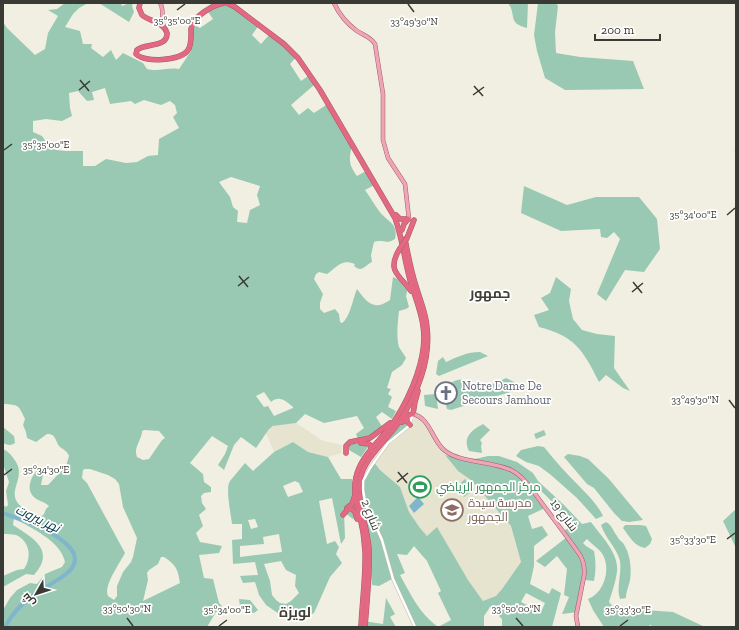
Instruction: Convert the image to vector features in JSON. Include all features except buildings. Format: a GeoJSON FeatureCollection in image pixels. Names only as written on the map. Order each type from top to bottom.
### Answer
{"type":"FeatureCollection","features":[{"type":"Feature","properties":{"kind":"highway"},"geometry":{"type":"LineString","coordinates":[[140,3],[139,12],[165,28],[167,35],[160,43],[139,48],[136,51],[137,55],[144,58],[157,59],[174,58],[184,55],[190,46],[191,29],[194,22],[218,3]]}},
{"type":"Feature","properties":{"kind":"highway"},"geometry":{"type":"LineString","coordinates":[[211,8],[226,3],[235,7],[284,44],[293,52],[306,69],[393,214],[401,237],[408,270],[423,323],[424,340],[417,373],[404,405],[392,424],[363,459],[357,472],[355,493],[363,530],[365,568],[361,627]]}},
{"type":"Feature","properties":{"kind":"highway"},"geometry":{"type":"LineString","coordinates":[[232,3],[290,46],[303,59],[396,215],[402,230],[411,269],[427,323],[428,345],[413,414],[409,414],[370,459],[363,470],[359,485],[368,547],[369,569],[365,627]]}},
{"type":"Feature","properties":{"kind":"highway"},"geometry":{"type":"LineString","coordinates":[[396,215],[400,219],[408,220],[404,224],[402,230]]}},
{"type":"Feature","properties":{"kind":"highway"},"geometry":{"type":"LineString","coordinates":[[411,219],[407,238],[399,250],[394,262],[396,274],[406,282],[415,295]]}},
{"type":"Feature","properties":{"kind":"highway"},"geometry":{"type":"LineString","coordinates":[[396,274],[403,276],[408,270]]}},
{"type":"Feature","properties":{"kind":"highway"},"geometry":{"type":"LineString","coordinates":[[391,433],[407,408],[420,379]]}},
{"type":"Feature","properties":{"kind":"highway"},"geometry":{"type":"LineString","coordinates":[[371,448],[366,442],[352,443],[348,446],[347,452],[346,446],[350,442],[365,440],[374,436],[389,424],[404,405]]}},
{"type":"Feature","properties":{"kind":"highway"},"geometry":{"type":"LineString","coordinates":[[402,422],[407,420],[410,425]]}},
{"type":"Feature","properties":{"kind":"highway"},"geometry":{"type":"LineString","coordinates":[[371,448],[374,436]]}},
{"type":"Feature","properties":{"kind":"highway"},"geometry":{"type":"LineString","coordinates":[[355,493],[352,504],[345,509],[343,515],[348,509],[353,509],[363,530]]}},
{"type":"Feature","properties":{"kind":"main road"},"geometry":{"type":"LineString","coordinates":[[160,3],[163,10],[161,18],[165,28]]}},
{"type":"Feature","properties":{"kind":"main road"},"geometry":{"type":"LineString","coordinates":[[334,3],[346,21],[358,32],[371,39],[375,44],[383,94],[383,140],[388,158],[405,184],[411,219]]}},
{"type":"Feature","properties":{"kind":"main road"},"geometry":{"type":"LineString","coordinates":[[156,22],[161,18]]}},
{"type":"Feature","properties":{"kind":"main road","name":"شارع 19"},"geometry":{"type":"LineString","coordinates":[[413,414],[420,416],[424,420],[438,444],[448,453],[462,458],[501,466],[510,470],[521,478],[534,493],[584,561],[584,576],[576,616],[578,627]]}},
{"type":"Feature","properties":{"kind":"street"},"geometry":{"type":"LineString","coordinates":[[410,425],[413,414]]}},
{"type":"Feature","properties":{"kind":"street","name":"شارع 2"},"geometry":{"type":"LineString","coordinates":[[410,425],[388,443],[364,479],[363,490],[365,502],[382,540],[393,579],[415,627]]}},
{"type":"Feature","properties":{"kind":"shaded area","name":"مدرسة سيدة الجمهور"},"geometry":{"type":"Polygon","coordinates":[[[416,414],[422,417],[429,424],[445,455],[455,468],[471,480],[511,526],[521,562],[496,596],[483,601],[468,580],[437,528],[427,536],[423,532],[409,512],[400,487],[380,470],[375,462],[390,442],[410,427],[416,414]]]}},
{"type":"Feature","properties":{"kind":"shaded area"},"geometry":{"type":"Polygon","coordinates":[[[296,423],[323,441],[342,445],[341,453],[328,457],[308,452],[293,442],[274,452],[266,433],[269,428],[278,425],[296,423]]]}},
{"type":"Feature","properties":{"kind":"green space"},"geometry":{"type":"Polygon","coordinates":[[[65,3],[88,3],[79,8],[73,14],[65,27],[80,31],[83,44],[92,44],[91,48],[103,57],[111,50],[116,60],[123,53],[143,63],[147,69],[155,70],[179,69],[191,51],[192,29],[196,26],[200,28],[213,19],[206,9],[212,3],[230,3],[259,25],[252,35],[261,44],[270,34],[297,56],[290,64],[301,81],[308,76],[314,85],[291,105],[299,115],[308,108],[314,113],[326,105],[352,145],[350,161],[354,172],[357,176],[368,170],[376,184],[365,190],[379,211],[394,226],[395,229],[395,239],[392,241],[374,242],[371,255],[372,262],[363,268],[359,269],[354,266],[355,264],[346,262],[339,264],[327,274],[319,272],[316,274],[314,279],[323,294],[320,309],[324,313],[335,309],[339,314],[340,322],[342,323],[347,317],[357,289],[370,304],[379,305],[390,300],[393,277],[401,281],[408,288],[406,296],[409,307],[399,311],[398,329],[399,347],[406,358],[402,365],[392,372],[387,388],[391,389],[388,394],[392,397],[388,407],[396,411],[392,419],[382,412],[376,417],[383,428],[370,437],[358,439],[356,434],[364,428],[357,416],[324,423],[305,414],[296,423],[273,426],[269,429],[256,448],[241,437],[234,445],[224,470],[218,465],[228,446],[212,436],[190,463],[203,474],[204,482],[211,487],[211,492],[204,493],[201,496],[202,503],[206,509],[199,515],[203,526],[196,533],[200,542],[222,546],[219,553],[199,555],[204,578],[213,579],[219,603],[222,606],[220,613],[216,612],[207,627],[3,627],[3,610],[17,590],[30,583],[37,584],[45,574],[62,567],[65,562],[62,554],[52,541],[14,518],[13,525],[34,540],[42,552],[43,558],[34,575],[26,574],[3,587],[3,576],[17,570],[24,569],[27,565],[29,555],[27,545],[21,538],[16,535],[3,534],[3,505],[6,507],[8,505],[6,491],[9,482],[3,464],[3,449],[11,455],[18,466],[19,472],[15,490],[17,501],[27,510],[42,516],[49,506],[32,495],[30,491],[30,482],[40,467],[43,475],[41,485],[48,485],[66,466],[69,456],[58,445],[53,435],[47,434],[36,442],[27,438],[23,425],[25,419],[21,410],[15,405],[3,404],[3,22],[7,28],[35,55],[45,49],[48,33],[58,16],[48,10],[57,9],[65,3]],[[105,88],[92,92],[94,100],[87,101],[78,91],[69,93],[72,116],[62,121],[46,119],[33,121],[33,132],[42,136],[49,146],[56,150],[83,151],[83,166],[95,166],[106,159],[126,163],[137,162],[148,156],[158,155],[159,139],[179,128],[173,117],[177,113],[175,105],[170,101],[161,105],[144,100],[135,104],[131,101],[110,104],[105,88]],[[231,177],[219,182],[230,197],[233,207],[238,211],[237,222],[247,223],[250,210],[260,205],[257,195],[260,186],[231,177]],[[264,392],[256,396],[264,407],[268,406],[274,416],[293,408],[285,401],[280,399],[271,402],[264,392]],[[142,431],[136,453],[137,457],[143,460],[149,459],[165,438],[159,431],[142,431]],[[90,469],[83,470],[82,478],[87,483],[125,553],[108,586],[108,596],[114,600],[117,596],[117,586],[123,572],[133,557],[137,538],[123,507],[119,484],[115,479],[90,469]],[[161,557],[158,564],[147,573],[148,580],[143,601],[180,583],[176,568],[164,557],[161,557]]]}},
{"type":"Feature","properties":{"kind":"green space"},"geometry":{"type":"Polygon","coordinates":[[[99,3],[121,3],[122,6],[133,3],[132,6],[134,12],[129,22],[99,3]]]}},
{"type":"Feature","properties":{"kind":"green space"},"geometry":{"type":"Polygon","coordinates":[[[508,3],[528,3],[527,28],[517,24],[513,18],[511,7],[508,3]]]}},
{"type":"Feature","properties":{"kind":"green space"},"geometry":{"type":"Polygon","coordinates":[[[538,3],[556,3],[558,6],[555,32],[556,53],[580,57],[633,61],[644,89],[565,90],[545,78],[534,35],[538,3]]]}},
{"type":"Feature","properties":{"kind":"green space"},"geometry":{"type":"Polygon","coordinates":[[[524,186],[567,205],[596,197],[639,197],[657,219],[660,249],[644,272],[625,270],[606,301],[597,294],[620,239],[614,232],[607,238],[601,237],[600,229],[561,231],[521,213],[524,186]]]}},
{"type":"Feature","properties":{"kind":"green space"},"geometry":{"type":"Polygon","coordinates":[[[556,277],[571,289],[569,301],[573,319],[582,330],[597,334],[615,336],[614,368],[630,391],[623,388],[606,375],[599,382],[588,361],[570,340],[539,327],[534,315],[549,310],[541,298],[550,293],[556,277]]]}},
{"type":"Feature","properties":{"kind":"green space"},"geometry":{"type":"Polygon","coordinates":[[[480,352],[488,356],[439,376],[436,374],[438,361],[443,357],[446,362],[466,354],[480,352]]]}},
{"type":"Feature","properties":{"kind":"green space"},"geometry":{"type":"Polygon","coordinates":[[[506,378],[516,383],[521,389],[451,410],[447,409],[444,398],[450,392],[451,383],[463,380],[479,388],[496,383],[506,378]]]}},
{"type":"Feature","properties":{"kind":"green space"},"geometry":{"type":"Polygon","coordinates":[[[436,394],[438,409],[425,406],[424,395],[436,394]]]}},
{"type":"Feature","properties":{"kind":"green space"},"geometry":{"type":"Polygon","coordinates":[[[405,421],[408,425],[385,444],[401,423],[405,421]]]}},
{"type":"Feature","properties":{"kind":"green space"},"geometry":{"type":"Polygon","coordinates":[[[483,424],[490,430],[480,440],[482,443],[482,453],[469,451],[467,446],[467,438],[469,434],[483,424]]]}},
{"type":"Feature","properties":{"kind":"green space"},"geometry":{"type":"Polygon","coordinates":[[[3,427],[14,436],[15,443],[12,445],[3,443],[3,427]]]}},
{"type":"Feature","properties":{"kind":"green space"},"geometry":{"type":"Polygon","coordinates":[[[544,430],[546,435],[536,439],[534,434],[544,430]]]}},
{"type":"Feature","properties":{"kind":"green space"},"geometry":{"type":"Polygon","coordinates":[[[293,442],[308,452],[328,457],[341,479],[352,479],[356,514],[355,518],[353,519],[344,512],[345,538],[341,544],[332,498],[319,501],[327,544],[335,541],[339,547],[336,554],[342,563],[330,577],[314,613],[303,619],[297,620],[285,618],[266,605],[259,595],[255,582],[243,583],[240,576],[258,575],[255,562],[233,564],[232,540],[242,539],[242,524],[232,524],[228,495],[230,481],[245,463],[253,471],[274,452],[293,442]],[[295,481],[283,486],[288,497],[303,492],[299,483],[295,481]],[[255,519],[248,520],[251,529],[258,527],[255,519]],[[279,534],[263,537],[264,544],[240,546],[240,557],[282,552],[279,534]],[[281,561],[264,564],[270,581],[272,595],[280,603],[286,604],[291,601],[299,593],[295,586],[296,575],[286,570],[281,561]]]}},
{"type":"Feature","properties":{"kind":"green space"},"geometry":{"type":"Polygon","coordinates":[[[366,443],[368,447],[361,457],[349,450],[349,446],[351,444],[366,443]]]}},
{"type":"Feature","properties":{"kind":"green space"},"geometry":{"type":"Polygon","coordinates":[[[538,446],[544,447],[593,500],[603,516],[596,519],[577,498],[551,475],[539,466],[526,462],[516,456],[521,450],[538,446]]]}},
{"type":"Feature","properties":{"kind":"green space"},"geometry":{"type":"Polygon","coordinates":[[[568,454],[588,459],[609,479],[643,520],[629,522],[622,521],[594,488],[587,484],[564,457],[568,454]]]}},
{"type":"Feature","properties":{"kind":"green space"},"geometry":{"type":"Polygon","coordinates":[[[445,455],[471,460],[488,456],[499,456],[517,462],[533,473],[538,481],[582,524],[591,522],[612,551],[617,564],[617,571],[609,602],[614,608],[673,612],[705,627],[655,627],[650,625],[648,627],[604,627],[588,599],[594,596],[602,586],[606,574],[605,561],[603,555],[587,539],[583,543],[594,551],[595,555],[594,581],[585,580],[578,612],[562,614],[569,597],[564,595],[567,569],[557,556],[545,567],[536,561],[567,537],[563,532],[570,526],[557,508],[542,492],[529,485],[545,508],[528,516],[532,529],[542,526],[548,535],[534,546],[534,566],[530,584],[549,594],[552,588],[561,593],[552,627],[502,626],[502,619],[490,607],[484,616],[484,627],[438,627],[416,627],[392,579],[379,586],[372,585],[360,497],[361,481],[374,462],[380,470],[400,487],[409,512],[420,528],[427,536],[437,527],[468,580],[483,601],[496,596],[521,562],[511,526],[471,480],[458,471],[445,455]],[[414,546],[407,555],[397,554],[405,573],[400,575],[416,603],[431,622],[438,627],[451,620],[438,593],[441,591],[427,561],[414,546]],[[526,593],[521,602],[541,612],[545,603],[526,593]]]}},
{"type":"Feature","properties":{"kind":"green space"},"geometry":{"type":"Polygon","coordinates":[[[465,479],[474,489],[464,497],[456,487],[465,479]]]}},
{"type":"Feature","properties":{"kind":"green space"},"geometry":{"type":"Polygon","coordinates":[[[736,509],[736,548],[723,521],[736,509]]]}},
{"type":"Feature","properties":{"kind":"green space"},"geometry":{"type":"Polygon","coordinates":[[[606,522],[611,526],[618,538],[623,543],[629,556],[631,575],[626,598],[620,599],[620,561],[601,525],[606,522]]]}},
{"type":"Feature","properties":{"kind":"green space"},"geometry":{"type":"Polygon","coordinates":[[[625,525],[646,526],[652,539],[650,544],[645,548],[635,543],[623,528],[625,525]]]}},
{"type":"Feature","properties":{"kind":"green space"},"geometry":{"type":"Polygon","coordinates":[[[386,598],[395,614],[390,617],[396,627],[356,627],[363,621],[383,624],[386,598]]]}},
{"type":"Feature","properties":{"kind":"green space"},"geometry":{"type":"Polygon","coordinates":[[[239,599],[250,600],[258,610],[254,613],[249,612],[246,605],[240,606],[239,599]]]}},
{"type":"Feature","properties":{"kind":"water"},"geometry":{"type":"Polygon","coordinates":[[[418,497],[424,504],[414,513],[409,506],[418,497]]]}},
{"type":"Feature","properties":{"kind":"waterway","name":"نهر بيروت"},"geometry":{"type":"LineString","coordinates":[[3,513],[43,528],[62,540],[71,549],[75,559],[74,564],[68,573],[26,601],[14,613],[5,627]]}},
{"type":"Feature","properties":{"kind":"place","name":"Notre Dame De Secours Jamhour"},"geometry":{"type":"Point","coordinates":[446,393]}},
{"type":"Feature","properties":{"kind":"place","name":"مركز الجمهور الرياضي"},"geometry":{"type":"Point","coordinates":[420,487]}},
{"type":"Feature","properties":{"kind":"place","name":"مدرسة سيدة الجمهور"},"geometry":{"type":"Point","coordinates":[452,510]}},
{"type":"Feature","properties":{"kind":"district","name":"جمهور"},"geometry":{"type":"Point","coordinates":[490,293]}},
{"type":"Feature","properties":{"kind":"district","name":"لويزة"},"geometry":{"type":"Point","coordinates":[295,612]}}]}
